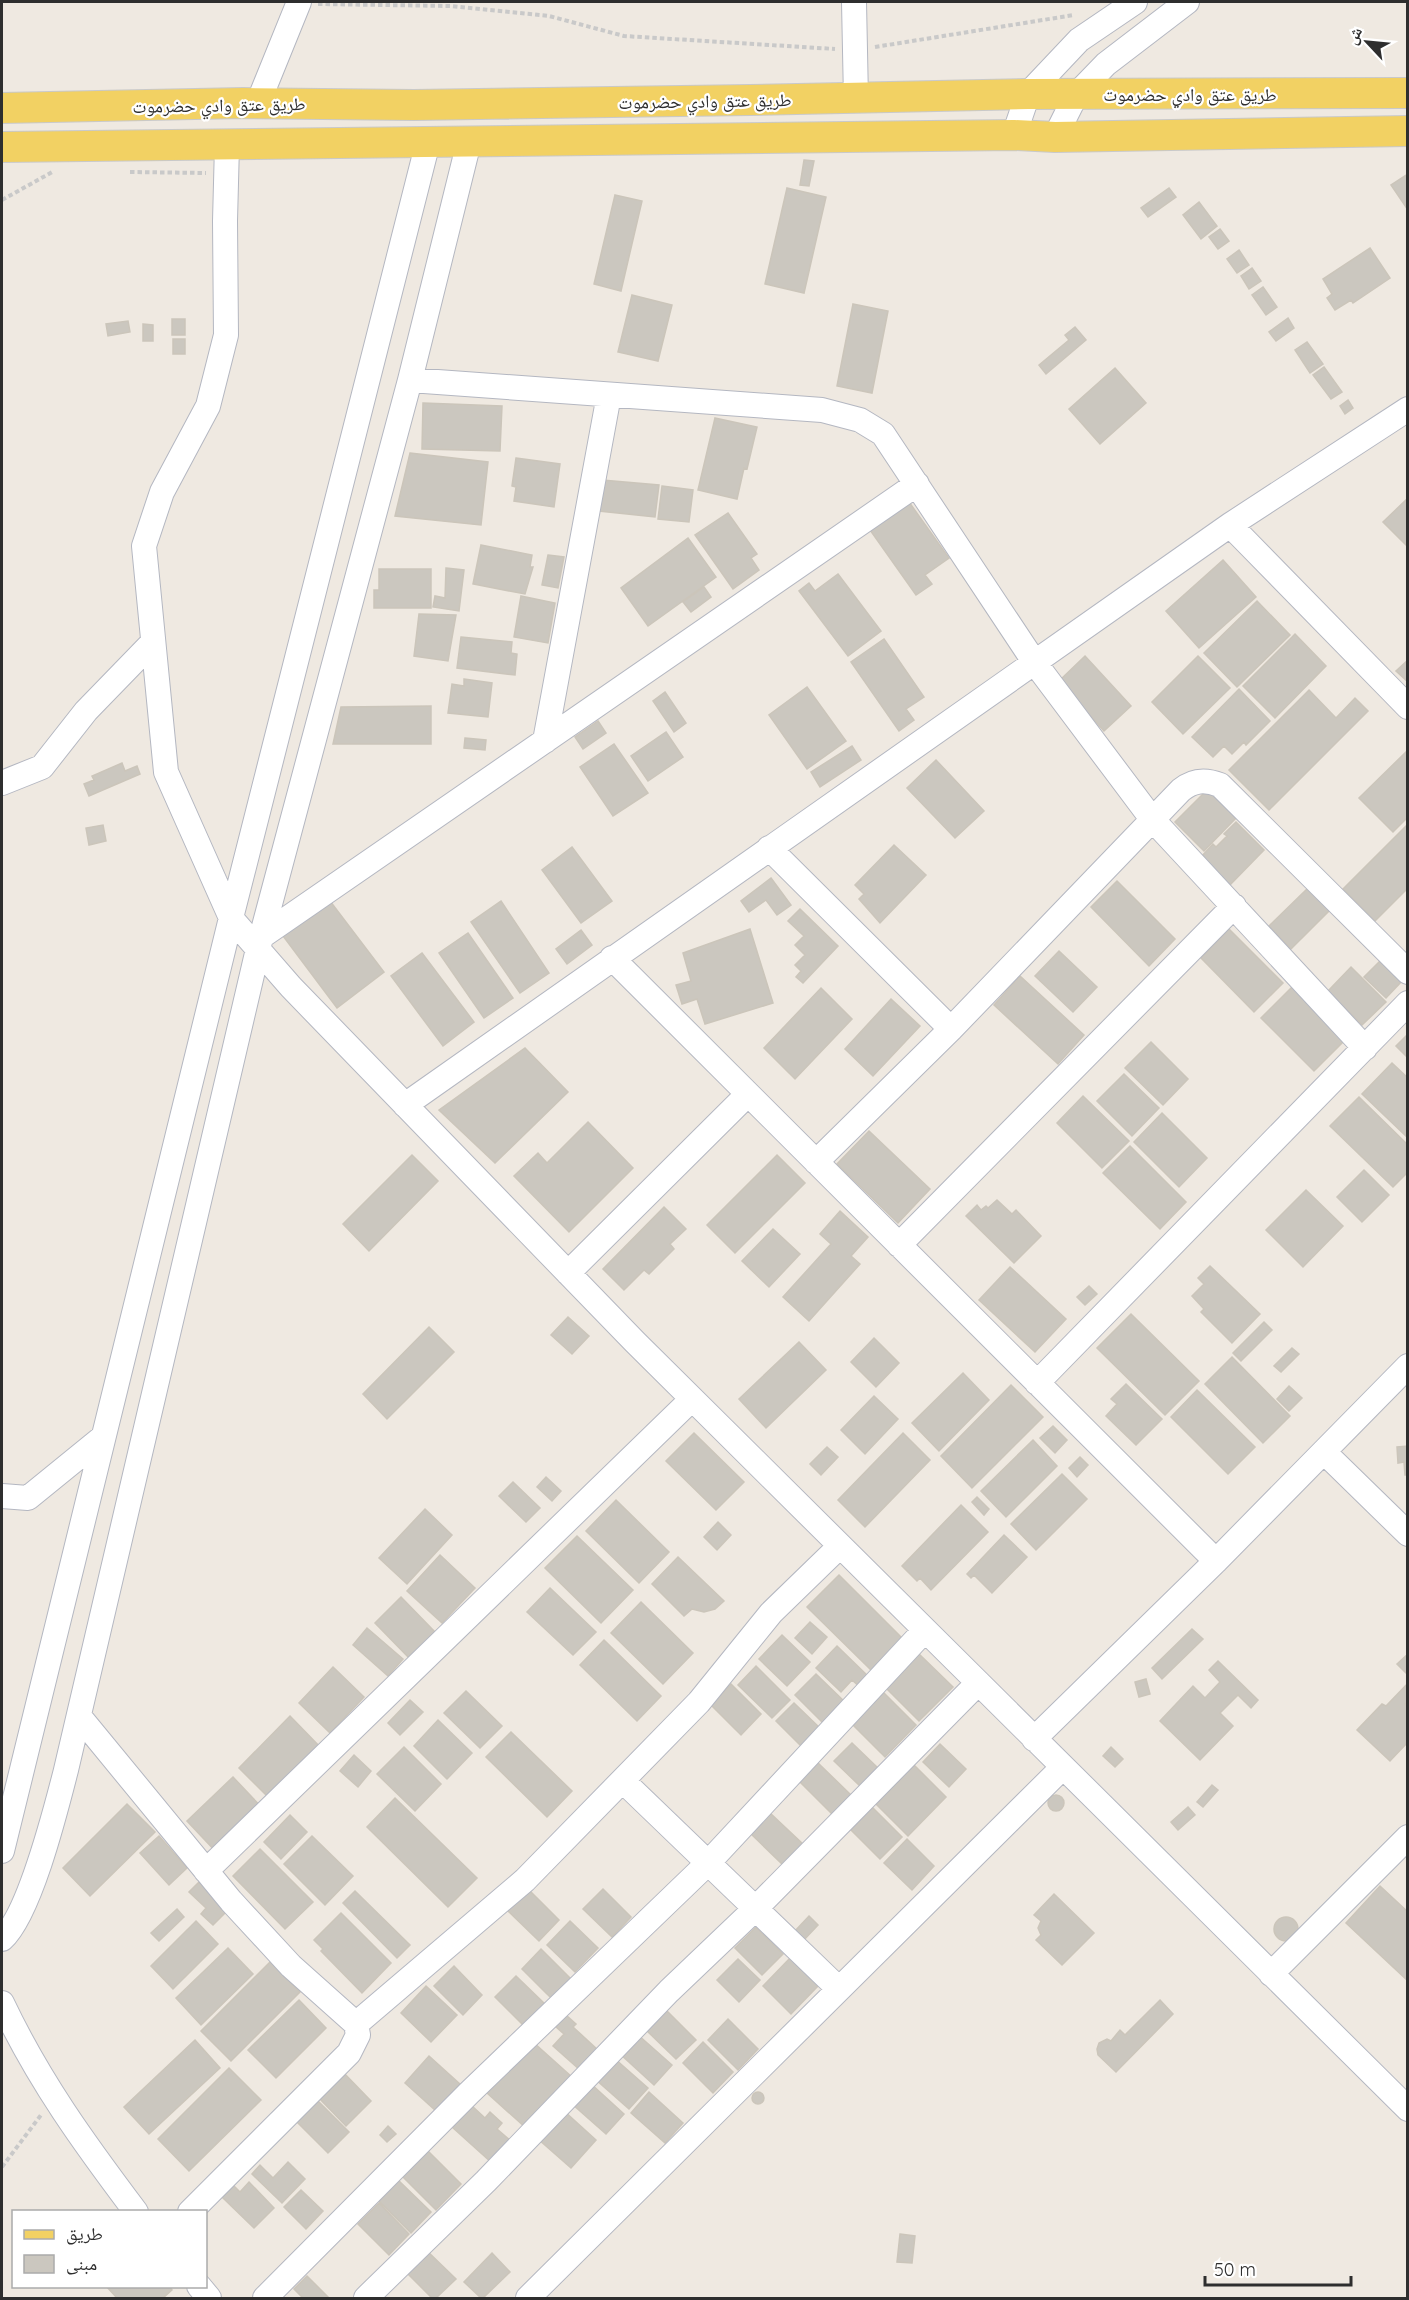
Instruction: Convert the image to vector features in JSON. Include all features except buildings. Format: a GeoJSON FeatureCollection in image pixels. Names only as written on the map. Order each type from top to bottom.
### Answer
{"type":"FeatureCollection","features":[{"type":"Feature","properties":{"kind":"main road","name":"طريق عتق وادي حضرموت"},"geometry":{"type":"LineString","coordinates":[[2,108],[258,103],[414,105],[856,99],[1028,94],[1407,93]]}},
{"type":"Feature","properties":{"kind":"main road"},"geometry":{"type":"LineString","coordinates":[[242,152],[248,137],[249,119],[258,103]]}},
{"type":"Feature","properties":{"kind":"main road","name":"طريق عتق وادي حضرموت"},"geometry":{"type":"LineString","coordinates":[[2,147],[242,152],[429,142],[1014,135],[1056,137],[1407,131]]}},
{"type":"Feature","properties":{"kind":"street"},"geometry":{"type":"LineString","coordinates":[[258,103],[299,2]]}},
{"type":"Feature","properties":{"kind":"street"},"geometry":{"type":"LineString","coordinates":[[854,2],[856,99]]}},
{"type":"Feature","properties":{"kind":"street"},"geometry":{"type":"LineString","coordinates":[[1014,135],[1028,94],[1079,40],[1136,2]]}},
{"type":"Feature","properties":{"kind":"street"},"geometry":{"type":"LineString","coordinates":[[1056,137],[1076,95],[1106,64],[1187,2]]}},
{"type":"Feature","properties":{"kind":"street"},"geometry":{"type":"LineString","coordinates":[[2,1851],[231,918],[429,142]]}},
{"type":"Feature","properties":{"kind":"street"},"geometry":{"type":"LineString","coordinates":[[2,1939],[15,1922],[42,1855],[66,1770],[260,943],[410,380],[469,142]]}},
{"type":"Feature","properties":{"kind":"street"},"geometry":{"type":"LineString","coordinates":[[242,152],[226,335],[208,406],[162,492],[144,546],[166,772],[231,918],[260,943],[291,987],[692,1399],[1407,2109]]}},
{"type":"Feature","properties":{"kind":"street"},"geometry":{"type":"LineString","coordinates":[[410,380],[822,410],[847,415],[883,434],[1035,663],[1152,819],[1365,1048]]}},
{"type":"Feature","properties":{"kind":"street"},"geometry":{"type":"LineString","coordinates":[[545,741],[609,395]]}},
{"type":"Feature","properties":{"kind":"street"},"geometry":{"type":"LineString","coordinates":[[405,1105],[1230,525],[1407,410]]}},
{"type":"Feature","properties":{"kind":"street"},"geometry":{"type":"LineString","coordinates":[[260,943],[545,741],[917,484]]}},
{"type":"Feature","properties":{"kind":"street"},"geometry":{"type":"LineString","coordinates":[[1230,525],[1407,707]]}},
{"type":"Feature","properties":{"kind":"street"},"geometry":{"type":"LineString","coordinates":[[2,783],[42,767],[86,711],[152,643]]}},
{"type":"Feature","properties":{"kind":"street"},"geometry":{"type":"LineString","coordinates":[[816,1161],[951,1029],[1152,819],[1187,785],[1202,780],[1220,785],[1407,972]]}},
{"type":"Feature","properties":{"kind":"street"},"geometry":{"type":"LineString","coordinates":[[769,848],[951,1029]]}},
{"type":"Feature","properties":{"kind":"street"},"geometry":{"type":"LineString","coordinates":[[899,1245],[1234,906]]}},
{"type":"Feature","properties":{"kind":"street"},"geometry":{"type":"LineString","coordinates":[[612,958],[1216,1561]]}},
{"type":"Feature","properties":{"kind":"street"},"geometry":{"type":"LineString","coordinates":[[1037,1383],[1407,1003]]}},
{"type":"Feature","properties":{"kind":"street"},"geometry":{"type":"LineString","coordinates":[[568,1273],[748,1094]]}},
{"type":"Feature","properties":{"kind":"street"},"geometry":{"type":"LineString","coordinates":[[1034,1739],[1216,1561],[1407,1366]]}},
{"type":"Feature","properties":{"kind":"street"},"geometry":{"type":"LineString","coordinates":[[206,1871],[692,1399]]}},
{"type":"Feature","properties":{"kind":"street"},"geometry":{"type":"LineString","coordinates":[[2,1496],[28,1498],[103,1437]]}},
{"type":"Feature","properties":{"kind":"street"},"geometry":{"type":"LineString","coordinates":[[1324,1452],[1407,1534]]}},
{"type":"Feature","properties":{"kind":"street"},"geometry":{"type":"LineString","coordinates":[[356,2024],[525,1880],[699,1702],[771,1612],[840,1546]]}},
{"type":"Feature","properties":{"kind":"street"},"geometry":{"type":"LineString","coordinates":[[265,2298],[468,2093],[708,1863],[925,1630]]}},
{"type":"Feature","properties":{"kind":"street"},"geometry":{"type":"LineString","coordinates":[[366,2298],[486,2181],[669,1991],[755,1909],[978,1683]]}},
{"type":"Feature","properties":{"kind":"street"},"geometry":{"type":"LineString","coordinates":[[78,1716],[231,1901],[291,1966],[356,2024],[358,2035],[350,2053],[191,2210]]}},
{"type":"Feature","properties":{"kind":"street"},"geometry":{"type":"LineString","coordinates":[[528,2298],[1063,1767]]}},
{"type":"Feature","properties":{"kind":"street"},"geometry":{"type":"LineString","coordinates":[[623,1781],[839,1989]]}},
{"type":"Feature","properties":{"kind":"street"},"geometry":{"type":"LineString","coordinates":[[1271,1974],[1407,1837]]}},
{"type":"Feature","properties":{"kind":"street"},"geometry":{"type":"LineString","coordinates":[[2,2003],[31,2062],[53,2098],[135,2210]]}},
{"type":"Feature","properties":{"kind":"path"},"geometry":{"type":"LineString","coordinates":[[299,2],[450,6],[549,16],[624,36],[855,50],[1074,15]]}},
{"type":"Feature","properties":{"kind":"path"},"geometry":{"type":"LineString","coordinates":[[123,172],[242,152]]}},
{"type":"Feature","properties":{"kind":"path"},"geometry":{"type":"LineString","coordinates":[[2,200],[54,171]]}},
{"type":"Feature","properties":{"kind":"path"},"geometry":{"type":"LineString","coordinates":[[2,2167],[53,2098]]}}]}
